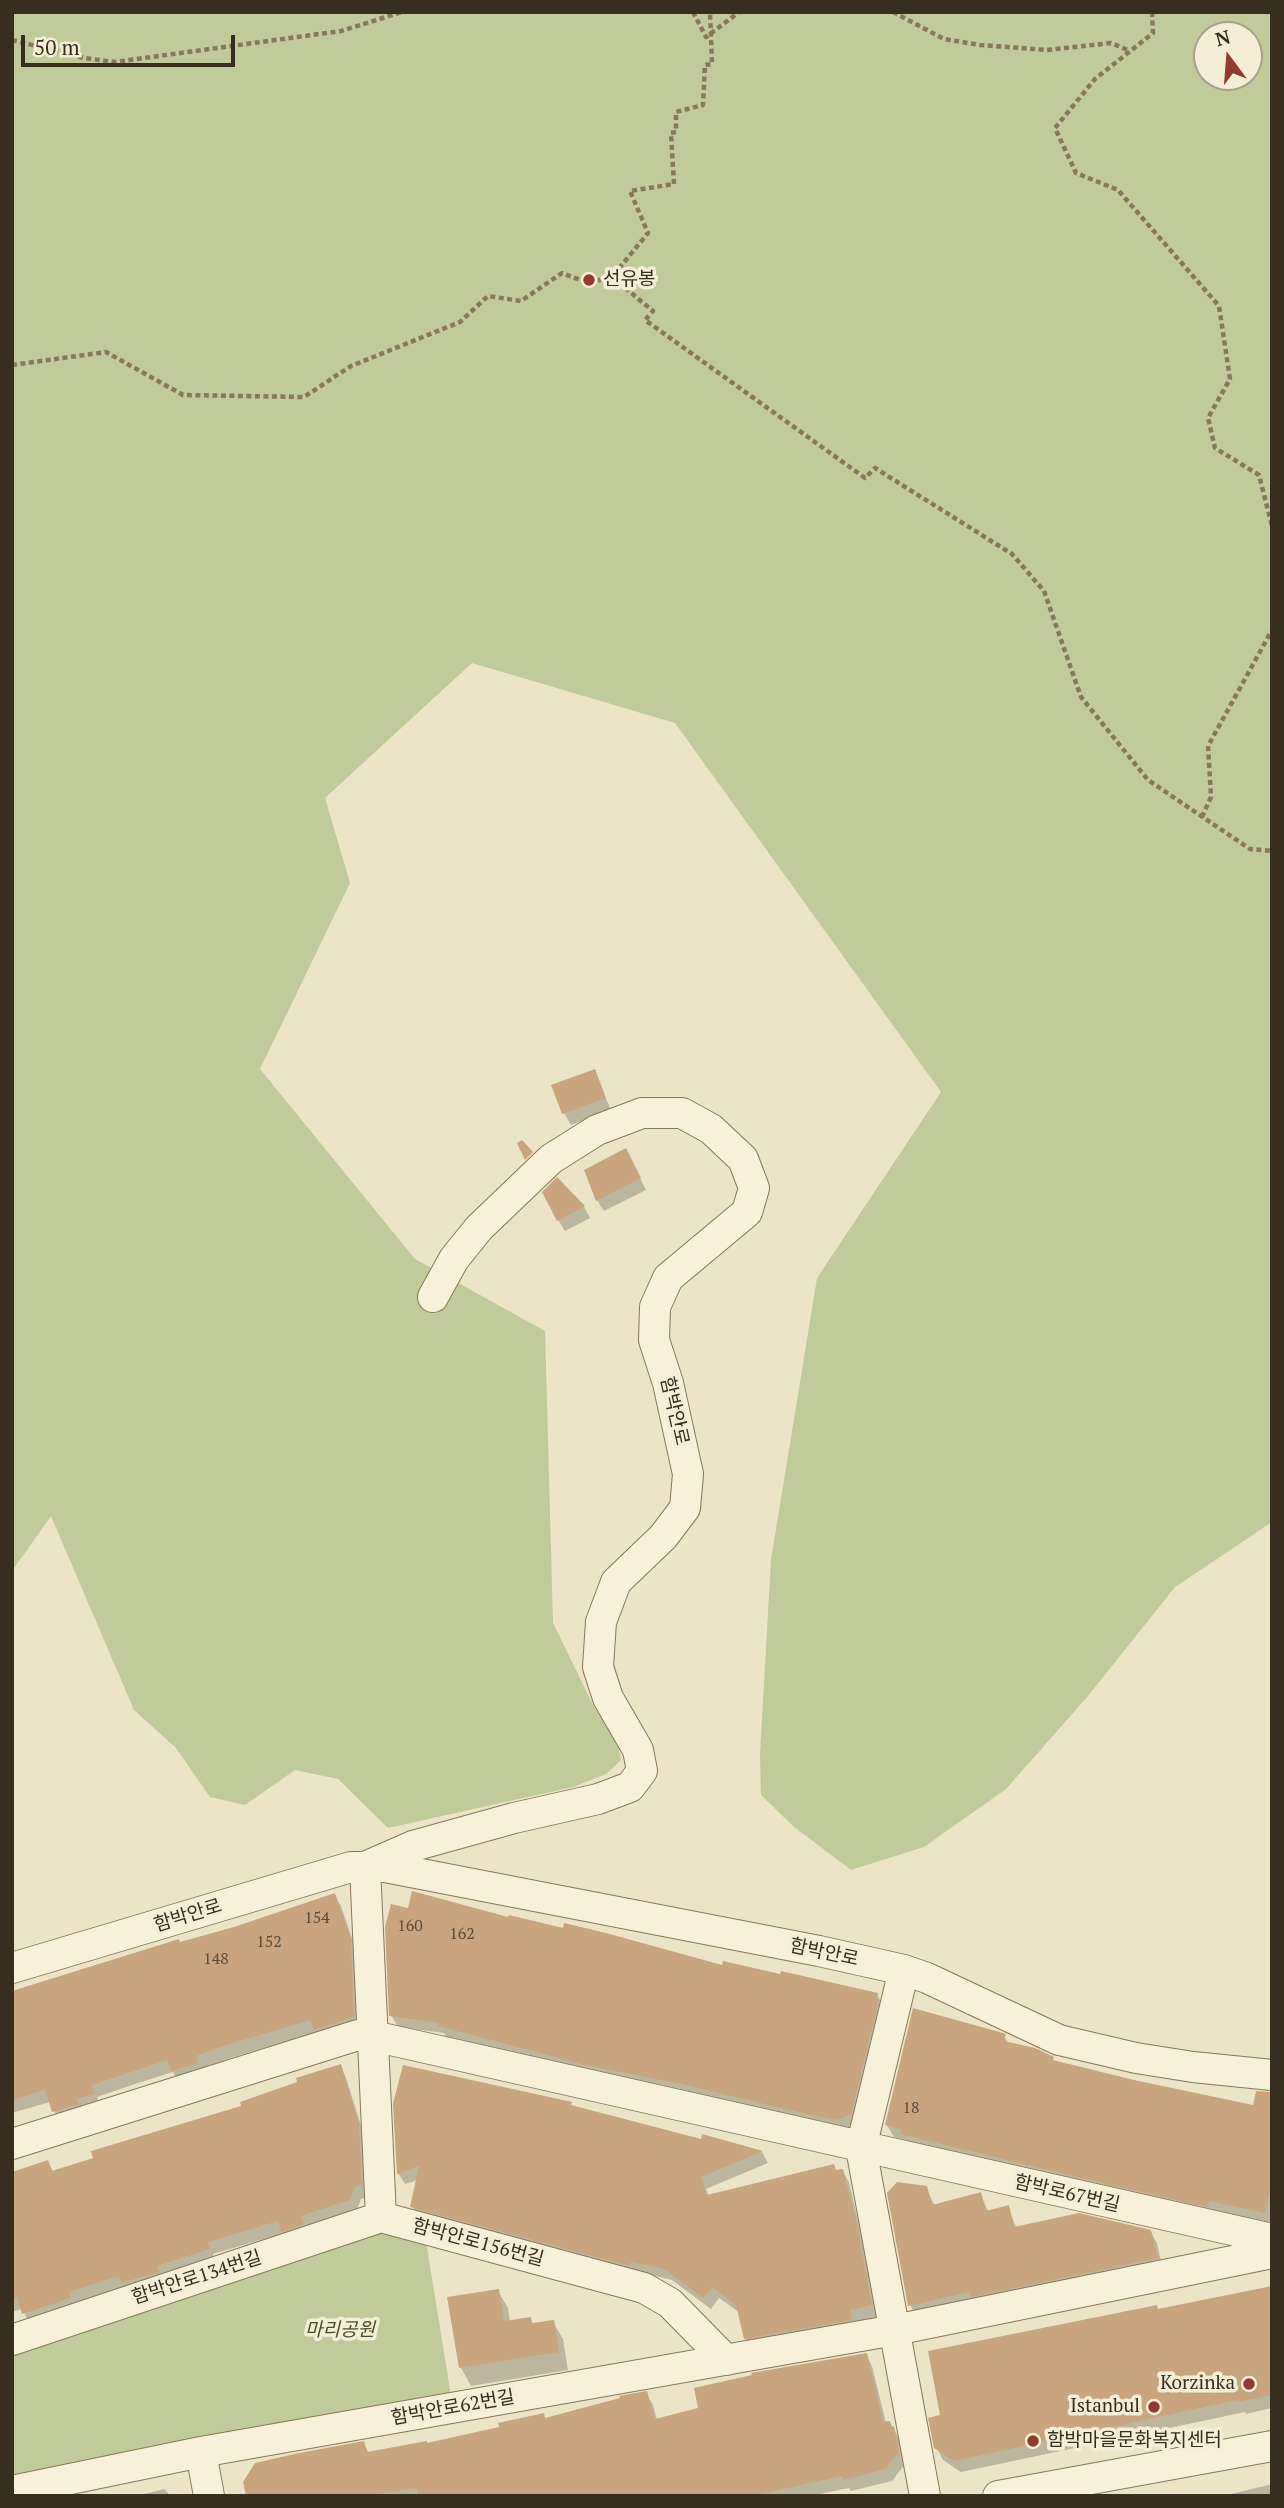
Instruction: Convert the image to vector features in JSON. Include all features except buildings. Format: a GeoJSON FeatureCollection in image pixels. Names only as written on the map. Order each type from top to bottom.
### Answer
{"type":"FeatureCollection","features":[{"type":"Feature","properties":{"kind":"street","name":"함박안로"},"geometry":{"type":"LineString","coordinates":[[365,1867],[413,1846],[608,1795],[630,1787],[642,1771],[638,1750],[608,1698],[598,1667],[601,1622],[616,1581],[663,1537],[685,1508],[688,1474],[668,1383],[653,1340],[655,1307],[668,1278],[747,1212],[754,1188],[743,1159],[711,1129],[682,1113],[642,1113],[597,1130],[551,1159],[479,1228],[454,1259],[433,1297]]}},
{"type":"Feature","properties":{"kind":"street","name":"함박안로"},"geometry":{"type":"LineString","coordinates":[[12,1968],[351,1867],[385,1867],[904,1970],[927,1978],[1059,2040],[1136,2059],[1272,2075]]}},
{"type":"Feature","properties":{"kind":"street"},"geometry":{"type":"LineString","coordinates":[[365,1867],[382,2217]]}},
{"type":"Feature","properties":{"kind":"street"},"geometry":{"type":"LineString","coordinates":[[904,1970],[861,2148],[925,2496]]}},
{"type":"Feature","properties":{"kind":"street"},"geometry":{"type":"LineString","coordinates":[[12,2144],[358,2035],[373,2036],[861,2148]]}},
{"type":"Feature","properties":{"kind":"street","name":"함박로67번길"},"geometry":{"type":"LineString","coordinates":[[861,2148],[1272,2239]]}},
{"type":"Feature","properties":{"kind":"street","name":"함박안로134번길"},"geometry":{"type":"LineString","coordinates":[[12,2340],[382,2217]]}},
{"type":"Feature","properties":{"kind":"street","name":"함박안로156번길"},"geometry":{"type":"LineString","coordinates":[[382,2217],[644,2288],[670,2303],[726,2360]]}},
{"type":"Feature","properties":{"kind":"street"},"geometry":{"type":"LineString","coordinates":[[895,2330],[1272,2253]]}},
{"type":"Feature","properties":{"kind":"street","name":"함박안로62번길"},"geometry":{"type":"LineString","coordinates":[[12,2491],[201,2452],[895,2330]]}},
{"type":"Feature","properties":{"kind":"street"},"geometry":{"type":"LineString","coordinates":[[998,2496],[1272,2445]]}},
{"type":"Feature","properties":{"kind":"street"},"geometry":{"type":"LineString","coordinates":[[201,2452],[209,2496]]}},
{"type":"Feature","properties":{"kind":"path"},"geometry":{"type":"LineString","coordinates":[[12,40],[84,58],[115,62],[341,31],[402,12]]}},
{"type":"Feature","properties":{"kind":"path"},"geometry":{"type":"LineString","coordinates":[[693,12],[706,37],[739,12]]}},
{"type":"Feature","properties":{"kind":"path"},"geometry":{"type":"LineString","coordinates":[[12,365],[106,352],[183,395],[304,397],[351,366],[460,323],[488,296],[521,301],[562,273],[588,283],[612,277],[648,233],[629,191],[674,184],[671,133],[676,132],[676,112],[703,104],[705,65],[712,64],[710,12]]}},
{"type":"Feature","properties":{"kind":"path"},"geometry":{"type":"LineString","coordinates":[[893,12],[944,39],[980,45],[1047,50],[1111,43],[1130,51]]}},
{"type":"Feature","properties":{"kind":"path"},"geometry":{"type":"LineString","coordinates":[[1152,12],[1153,33],[1095,79],[1055,128],[1076,173],[1118,190],[1219,306],[1230,379],[1208,418],[1215,448],[1259,475],[1272,526]]}},
{"type":"Feature","properties":{"kind":"path"},"geometry":{"type":"LineString","coordinates":[[612,277],[653,311],[645,320],[865,478],[875,468],[1012,554],[1044,591],[1081,697],[1148,780],[1250,849],[1272,851]]}},
{"type":"Feature","properties":{"kind":"path"},"geometry":{"type":"LineString","coordinates":[[1202,817],[1211,797],[1208,746],[1272,630]]}},
{"type":"Feature","properties":{"kind":"green space"},"geometry":{"type":"Polygon","coordinates":[[[12,12],[1272,12],[1272,1522],[1175,1587],[1088,1696],[1006,1789],[924,1847],[851,1870],[793,1826],[761,1795],[760,1754],[771,1560],[817,1278],[941,1092],[675,723],[472,663],[325,798],[350,883],[260,1069],[415,1259],[545,1331],[553,1623],[594,1707],[617,1741],[621,1760],[606,1774],[573,1787],[388,1828],[338,1779],[295,1770],[245,1805],[210,1797],[176,1748],[134,1710],[51,1516],[12,1571],[12,12]]]}},
{"type":"Feature","properties":{"kind":"green space","name":"마리공원"},"geometry":{"type":"Polygon","coordinates":[[[381,2217],[424,2229],[453,2408],[12,2491],[12,2340],[381,2217]]]}},
{"type":"Feature","properties":{"kind":"place","name":"선유봉"},"geometry":{"type":"Point","coordinates":[589,280]}},
{"type":"Feature","properties":{"kind":"place","name":"Korzinka"},"geometry":{"type":"Point","coordinates":[1249,2384]}},
{"type":"Feature","properties":{"kind":"place","name":"Istanbul"},"geometry":{"type":"Point","coordinates":[1154,2407]}},
{"type":"Feature","properties":{"kind":"place","name":"함박마을문화복지센터"},"geometry":{"type":"Point","coordinates":[1033,2441]}}]}
